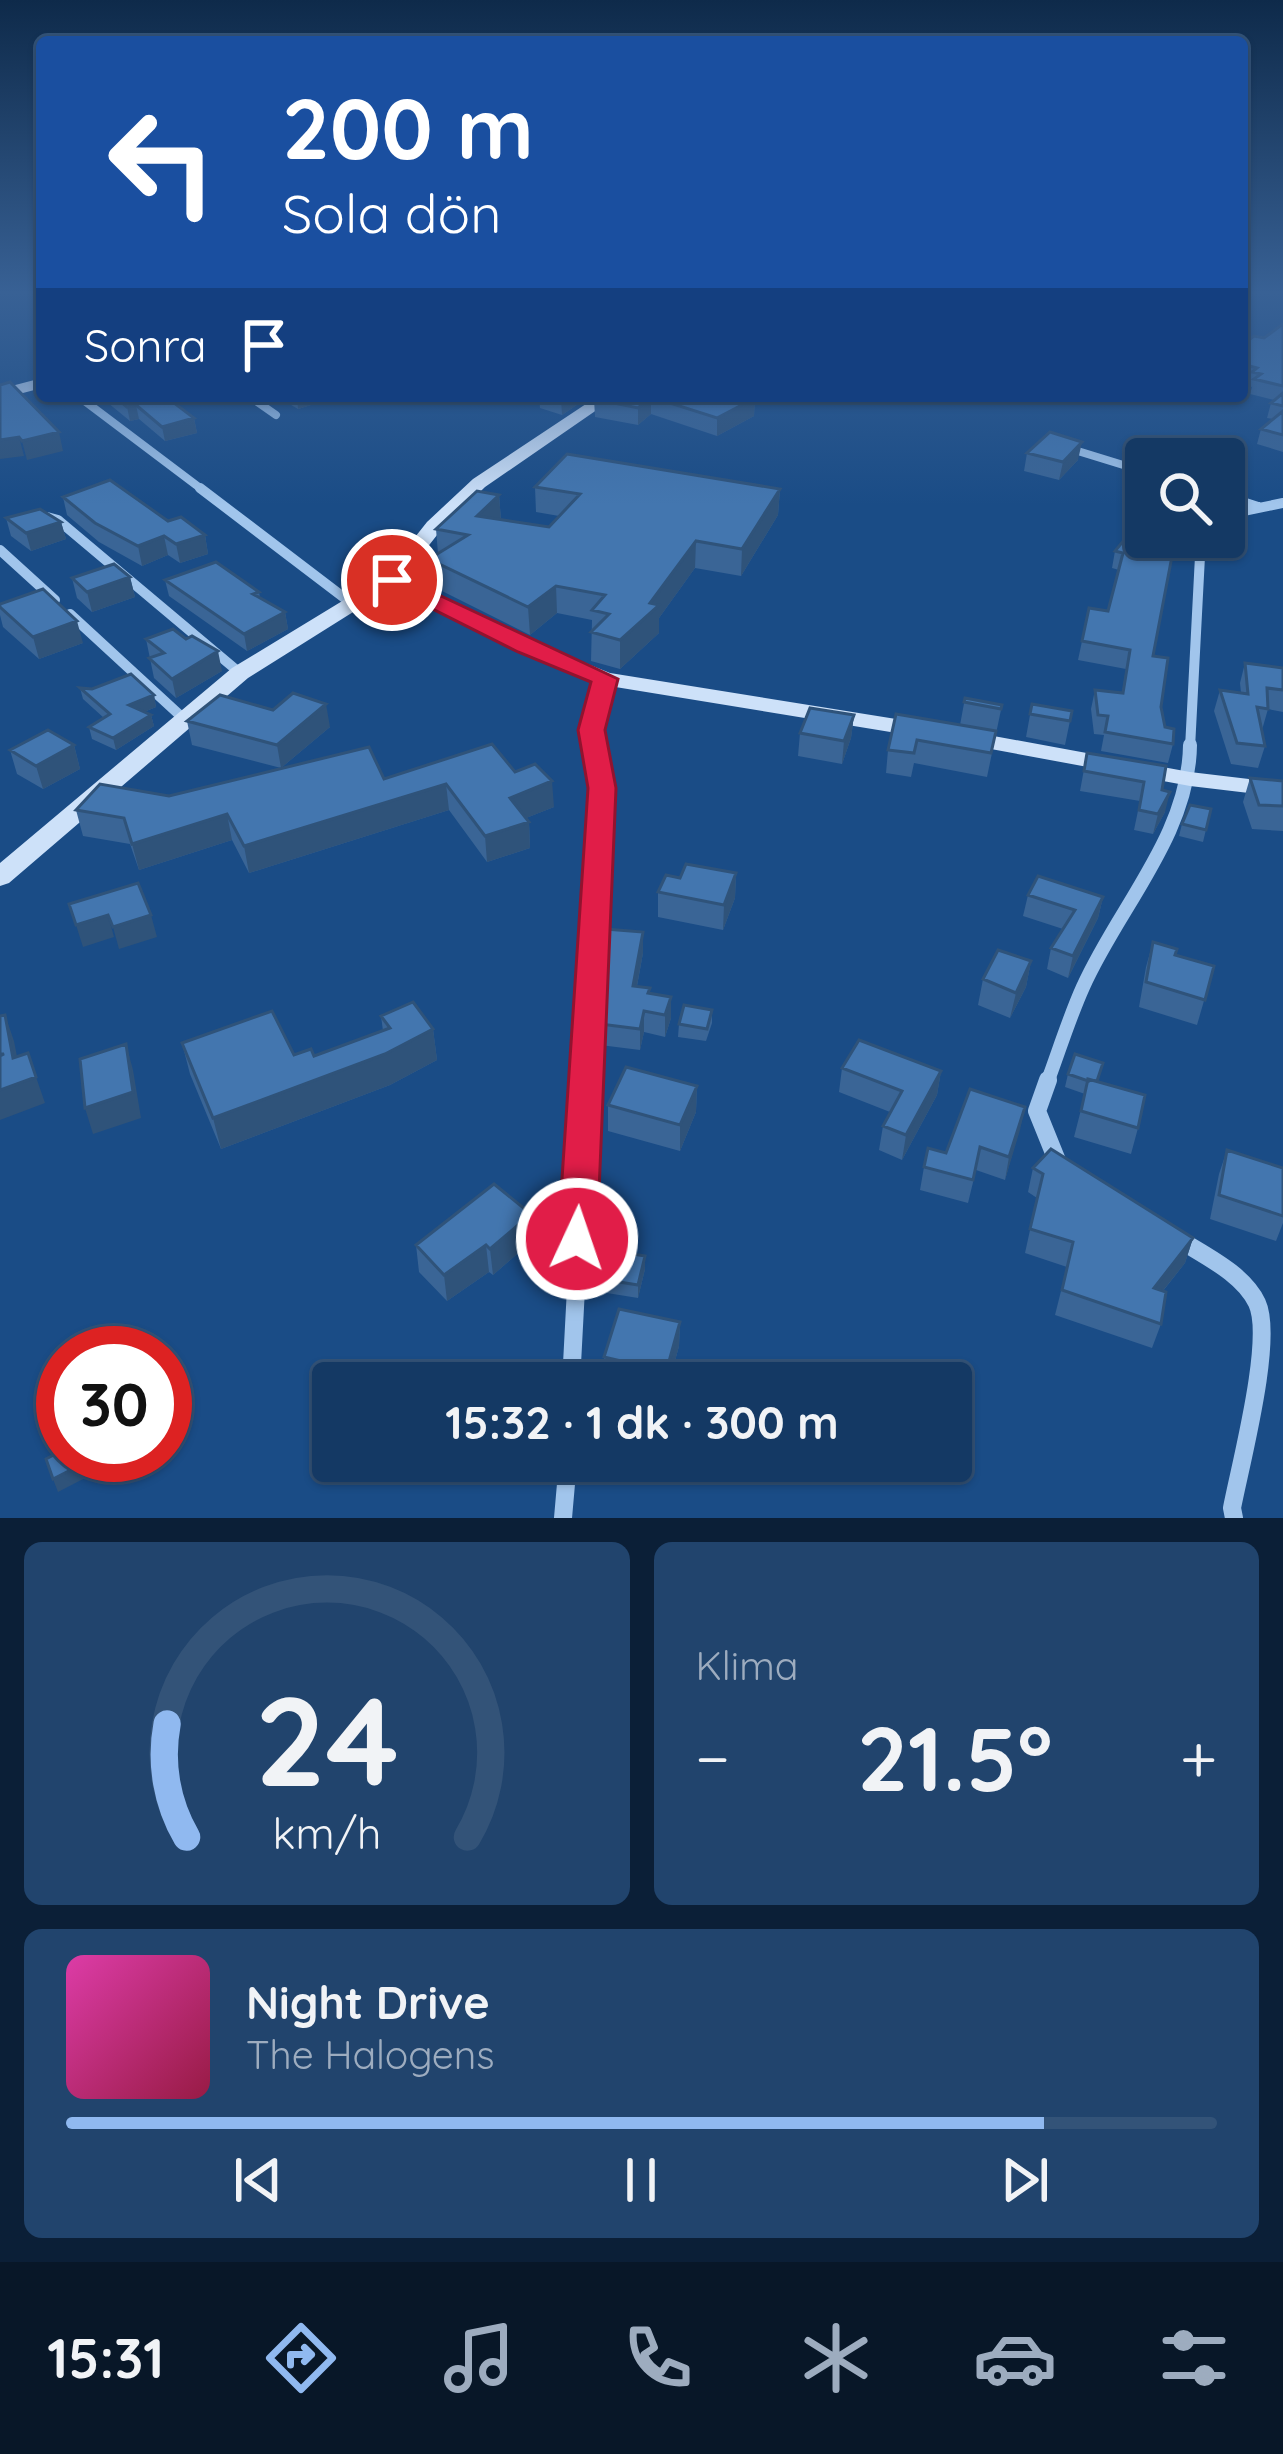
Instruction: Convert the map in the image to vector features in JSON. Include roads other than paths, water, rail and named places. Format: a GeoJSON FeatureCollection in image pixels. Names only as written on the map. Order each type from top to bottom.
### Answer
{"type":"FeatureCollection","features":[{"type":"Feature","properties":{"kind":"street"},"geometry":{"type":"LineString","coordinates":[[0,394],[36,385]]}},
{"type":"Feature","properties":{"kind":"street"},"geometry":{"type":"LineString","coordinates":[[86,402],[355,606]]}},
{"type":"Feature","properties":{"kind":"street"},"geometry":{"type":"LineString","coordinates":[[258,402],[276,415]]}},
{"type":"Feature","properties":{"kind":"street"},"geometry":{"type":"LineString","coordinates":[[0,877],[240,673],[392,580],[434,526],[479,483],[600,402]]}},
{"type":"Feature","properties":{"kind":"street"},"geometry":{"type":"LineString","coordinates":[[1068,448],[1125,466]]}},
{"type":"Feature","properties":{"kind":"street"},"geometry":{"type":"LineString","coordinates":[[1245,503],[1259,507]]}},
{"type":"Feature","properties":{"kind":"street"},"geometry":{"type":"LineString","coordinates":[[1245,510],[1283,503]]}},
{"type":"Feature","properties":{"kind":"street"},"geometry":{"type":"LineString","coordinates":[[28,519],[58,520],[240,673]]}},
{"type":"Feature","properties":{"kind":"street"},"geometry":{"type":"LineString","coordinates":[[0,550],[184,719]]}},
{"type":"Feature","properties":{"kind":"street"},"geometry":{"type":"LineString","coordinates":[[1077,1176],[1059,1164],[1037,1111],[1083,986],[1164,841],[1190,779],[1191,668],[1199,558]]}},
{"type":"Feature","properties":{"kind":"street"},"geometry":{"type":"LineString","coordinates":[[392,580],[605,679],[813,710],[1190,779],[1283,790]]}},
{"type":"Feature","properties":{"kind":"street"},"geometry":{"type":"LineString","coordinates":[[572,1362],[602,788],[591,730],[605,679]]}},
{"type":"Feature","properties":{"kind":"street"},"geometry":{"type":"LineString","coordinates":[[1153,1223],[1228,1270],[1258,1304],[1260,1362],[1232,1508],[1234,1518]]}},
{"type":"Feature","properties":{"kind":"street"},"geometry":{"type":"LineString","coordinates":[[563,1518],[566,1482]]}}]}
